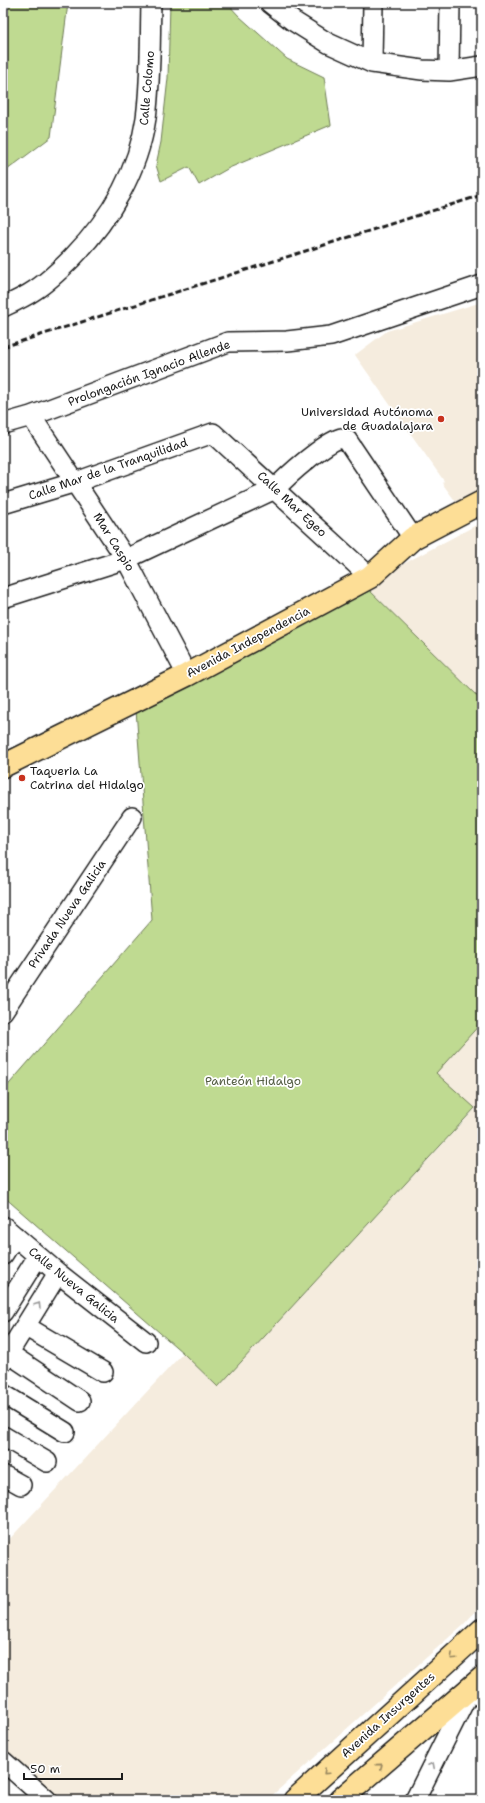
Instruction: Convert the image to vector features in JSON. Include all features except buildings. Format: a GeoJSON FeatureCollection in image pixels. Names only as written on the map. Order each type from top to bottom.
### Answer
{"type":"FeatureCollection","features":[{"type":"Feature","properties":{"kind":"main road","name":"Avenida Independencia"},"geometry":{"type":"LineString","coordinates":[[3,766],[187,674],[370,576],[413,538],[482,502]]}},
{"type":"Feature","properties":{"kind":"main road","name":"Avenida Insurgentes"},"geometry":{"type":"LineString","coordinates":[[294,1800],[482,1630]]}},
{"type":"Feature","properties":{"kind":"main road"},"geometry":{"type":"LineString","coordinates":[[340,1800],[478,1688]]}},
{"type":"Feature","properties":{"kind":"street","name":"Calle Colomo"},"geometry":{"type":"LineString","coordinates":[[3,307],[35,291],[53,278],[98,228],[124,187],[138,152],[146,119],[150,71],[151,3]]}},
{"type":"Feature","properties":{"kind":"street"},"geometry":{"type":"LineString","coordinates":[[270,3],[293,12],[328,43],[372,63],[422,70],[449,71],[482,66]]}},
{"type":"Feature","properties":{"kind":"street"},"geometry":{"type":"LineString","coordinates":[[372,63],[373,3]]}},
{"type":"Feature","properties":{"kind":"street"},"geometry":{"type":"LineString","coordinates":[[449,71],[450,3]]}},
{"type":"Feature","properties":{"kind":"street","name":"Prolongación Ignacio Allende"},"geometry":{"type":"LineString","coordinates":[[3,424],[31,416],[228,342],[288,341],[330,336],[482,285]]}},
{"type":"Feature","properties":{"kind":"street","name":"Mar Caspio"},"geometry":{"type":"LineString","coordinates":[[31,416],[126,559],[187,674]]}},
{"type":"Feature","properties":{"kind":"street","name":"Calle Mar de la Tranquilidad"},"geometry":{"type":"LineString","coordinates":[[3,504],[76,482],[213,432]]}},
{"type":"Feature","properties":{"kind":"street","name":"Calle Mar Egeo"},"geometry":{"type":"LineString","coordinates":[[213,432],[370,576]]}},
{"type":"Feature","properties":{"kind":"street"},"geometry":{"type":"LineString","coordinates":[[3,598],[126,559],[275,490],[292,472],[330,443],[341,438],[347,440],[413,538]]}},
{"type":"Feature","properties":{"kind":"street","name":"Privada Nueva Galicia"},"geometry":{"type":"LineString","coordinates":[[3,1011],[132,817]]}},
{"type":"Feature","properties":{"kind":"street"},"geometry":{"type":"LineString","coordinates":[[3,1255],[9,1231]]}},
{"type":"Feature","properties":{"kind":"street","name":"Calle Nueva Galicia"},"geometry":{"type":"LineString","coordinates":[[9,1231],[58,1273],[146,1342]]}},
{"type":"Feature","properties":{"kind":"street"},"geometry":{"type":"LineString","coordinates":[[3,1312],[38,1256]]}},
{"type":"Feature","properties":{"kind":"street"},"geometry":{"type":"LineString","coordinates":[[58,1273],[6,1358],[80,1401]]}},
{"type":"Feature","properties":{"kind":"street"},"geometry":{"type":"LineString","coordinates":[[25,1326],[103,1372]]}},
{"type":"Feature","properties":{"kind":"street"},"geometry":{"type":"LineString","coordinates":[[3,1394],[65,1432]]}},
{"type":"Feature","properties":{"kind":"street"},"geometry":{"type":"LineString","coordinates":[[3,1436],[47,1462]]}},
{"type":"Feature","properties":{"kind":"street"},"geometry":{"type":"LineString","coordinates":[[3,1475],[21,1485]]}},
{"type":"Feature","properties":{"kind":"street"},"geometry":{"type":"LineString","coordinates":[[415,1800],[478,1688]]}},
{"type":"Feature","properties":{"kind":"street"},"geometry":{"type":"LineString","coordinates":[[3,1761],[48,1800]]}},
{"type":"Feature","properties":{"kind":"shaded area","name":"Universidad Autónoma de Guadalajara"},"geometry":{"type":"Polygon","coordinates":[[[482,302],[482,488],[456,502],[442,483],[444,481],[355,355],[387,331],[482,302]]]}},
{"type":"Feature","properties":{"kind":"shaded area"},"geometry":{"type":"Polygon","coordinates":[[[482,522],[482,701],[364,585],[482,522]]]}},
{"type":"Feature","properties":{"kind":"shaded area"},"geometry":{"type":"Polygon","coordinates":[[[482,1022],[482,1604],[465,1623],[267,1800],[59,1800],[3,1750],[3,1546],[183,1353],[218,1387],[475,1109],[435,1073],[482,1022]]]}},
{"type":"Feature","properties":{"kind":"green space"},"geometry":{"type":"Polygon","coordinates":[[[3,3],[68,3],[51,137],[3,173],[3,3]]]}},
{"type":"Feature","properties":{"kind":"green space"},"geometry":{"type":"Polygon","coordinates":[[[170,3],[227,3],[239,16],[287,59],[324,77],[331,125],[229,168],[199,185],[189,167],[161,181],[156,165],[161,142],[168,78],[170,3]]]}},
{"type":"Feature","properties":{"kind":"green space","name":"Panteón Hidalgo"},"geometry":{"type":"Polygon","coordinates":[[[364,585],[482,701],[482,1022],[436,1073],[475,1108],[218,1387],[183,1353],[3,1196],[3,1091],[152,920],[136,710],[364,585]]]}},
{"type":"Feature","properties":{"kind":"railway"},"geometry":{"type":"LineString","coordinates":[[3,347],[482,195]]}},
{"type":"Feature","properties":{"kind":"place","name":"Universidad Autónoma de Guadalajara"},"geometry":{"type":"Point","coordinates":[441,419]}},
{"type":"Feature","properties":{"kind":"place","name":"Taqueria La Catrina del Hidalgo"},"geometry":{"type":"Point","coordinates":[22,778]}}]}
